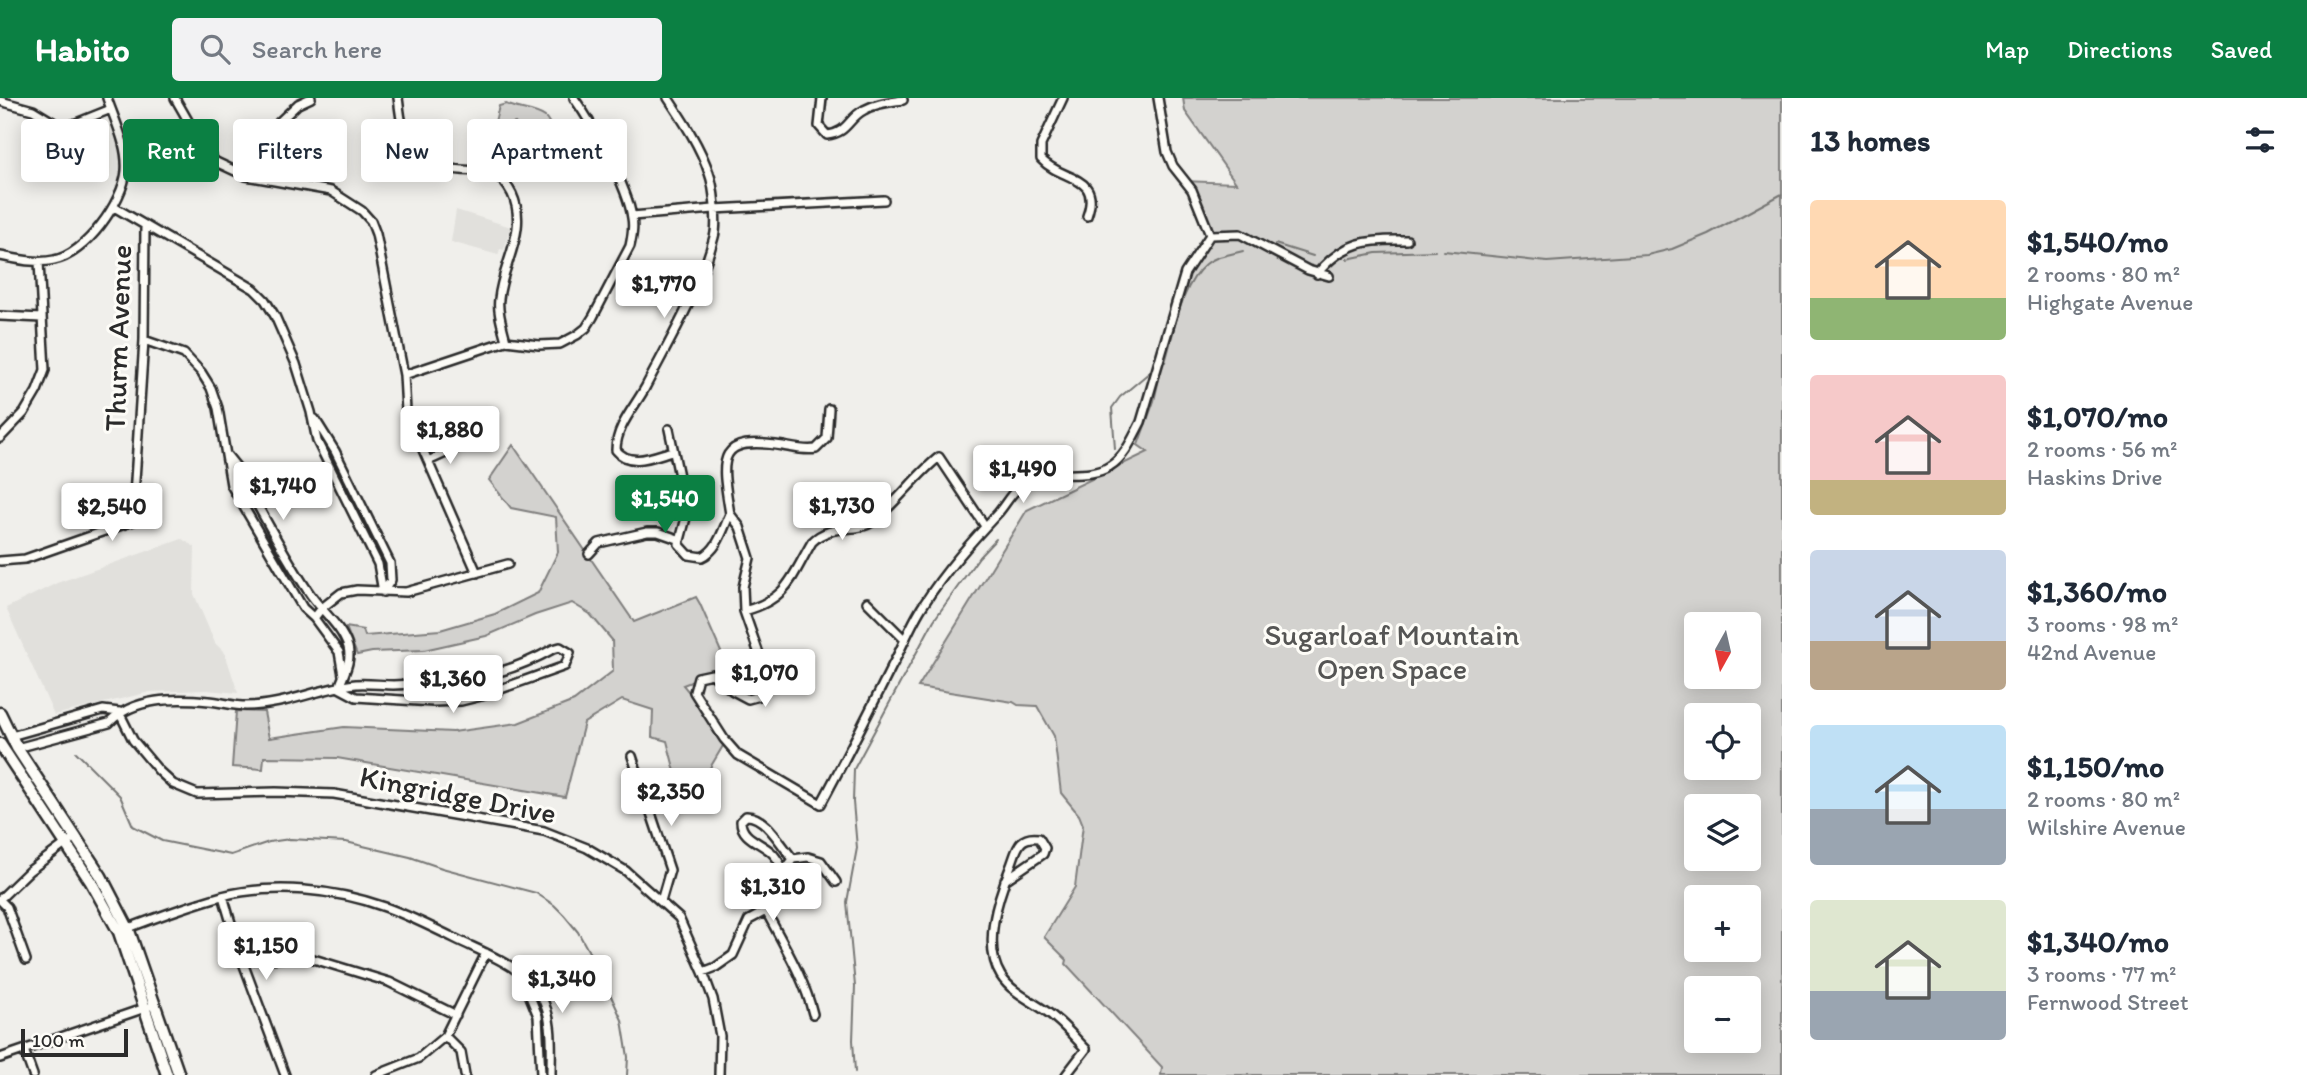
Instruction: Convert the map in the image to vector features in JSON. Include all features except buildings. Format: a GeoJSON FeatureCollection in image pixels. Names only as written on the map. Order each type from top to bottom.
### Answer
{"type":"FeatureCollection","features":[{"type":"Feature","properties":{"kind":"main road"},"geometry":{"type":"LineString","coordinates":[[0,713],[17,748],[102,876],[124,930],[149,1006],[165,1075]]}},
{"type":"Feature","properties":{"kind":"main road"},"geometry":{"type":"LineString","coordinates":[[11,736],[0,743],[3,757],[124,930]]}},
{"type":"Feature","properties":{"kind":"main road"},"geometry":{"type":"LineString","coordinates":[[3,757],[17,748]]}},
{"type":"Feature","properties":{"kind":"main road"},"geometry":{"type":"LineString","coordinates":[[149,1006],[178,1072]]}},
{"type":"Feature","properties":{"kind":"street"},"geometry":{"type":"LineString","coordinates":[[0,256],[39,262],[56,260],[80,247],[114,207],[126,173],[120,132],[107,98]]}},
{"type":"Feature","properties":{"kind":"street"},"geometry":{"type":"LineString","coordinates":[[174,98],[206,152],[216,162],[233,171]]}},
{"type":"Feature","properties":{"kind":"street"},"geometry":{"type":"LineString","coordinates":[[282,119],[298,104],[311,98]]}},
{"type":"Feature","properties":{"kind":"street"},"geometry":{"type":"LineString","coordinates":[[398,98],[406,135],[417,149],[446,167],[479,169],[496,175],[507,185],[514,198],[518,215],[517,229],[498,302],[506,341]]}},
{"type":"Feature","properties":{"kind":"street"},"geometry":{"type":"LineString","coordinates":[[404,375],[506,341],[538,345],[560,344],[586,328],[630,246],[633,233],[632,216],[613,166],[574,98]]}},
{"type":"Feature","properties":{"kind":"street"},"geometry":{"type":"LineString","coordinates":[[668,98],[695,141],[710,176],[715,234],[668,343],[616,441],[616,450],[628,460],[672,451]]}},
{"type":"Feature","properties":{"kind":"street"},"geometry":{"type":"LineString","coordinates":[[822,98],[819,126],[827,135],[838,134],[861,111],[879,104],[904,100]]}},
{"type":"Feature","properties":{"kind":"street"},"geometry":{"type":"LineString","coordinates":[[1063,98],[1041,145],[1041,159],[1050,169],[1078,178],[1085,186],[1090,193],[1091,203],[1087,216]]}},
{"type":"Feature","properties":{"kind":"street"},"geometry":{"type":"LineString","coordinates":[[1158,98],[1167,152],[1173,166],[1192,190],[1210,235]]}},
{"type":"Feature","properties":{"kind":"street"},"geometry":{"type":"LineString","coordinates":[[0,101],[21,106],[61,127],[111,109]]}},
{"type":"Feature","properties":{"kind":"street"},"geometry":{"type":"LineString","coordinates":[[283,182],[331,191],[362,211],[371,221],[376,234],[404,375],[406,411],[477,573]]}},
{"type":"Feature","properties":{"kind":"street"},"geometry":{"type":"LineString","coordinates":[[632,216],[884,200]]}},
{"type":"Feature","properties":{"kind":"street"},"geometry":{"type":"LineString","coordinates":[[114,207],[254,289],[265,300],[296,364],[317,442],[378,564],[383,592]]}},
{"type":"Feature","properties":{"kind":"street","name":"Thurm Avenue"},"geometry":{"type":"LineString","coordinates":[[0,561],[25,559],[133,521],[141,512],[134,496],[144,341],[145,225]]}},
{"type":"Feature","properties":{"kind":"street"},"geometry":{"type":"LineString","coordinates":[[1210,235],[1240,234],[1317,274],[1329,276]]}},
{"type":"Feature","properties":{"kind":"street"},"geometry":{"type":"LineString","coordinates":[[829,409],[827,438],[816,449],[755,442],[742,444],[727,457],[723,469],[730,514],[740,527],[750,558],[743,587],[744,611],[765,671],[766,685],[759,696],[748,699],[712,674],[698,677],[694,692],[738,755],[821,804],[922,606],[985,526],[1024,484],[1053,474],[1102,470],[1109,467],[1122,453],[1141,422],[1185,273],[1210,235]]}},
{"type":"Feature","properties":{"kind":"street"},"geometry":{"type":"LineString","coordinates":[[1317,274],[1344,249],[1361,242],[1408,240]]}},
{"type":"Feature","properties":{"kind":"street"},"geometry":{"type":"LineString","coordinates":[[1,437],[24,413],[45,370],[39,262]]}},
{"type":"Feature","properties":{"kind":"street"},"geometry":{"type":"LineString","coordinates":[[0,316],[43,318]]}},
{"type":"Feature","properties":{"kind":"street"},"geometry":{"type":"LineString","coordinates":[[144,341],[184,354],[201,372],[211,388],[218,408],[231,485],[303,608],[314,618],[339,652],[343,675]]}},
{"type":"Feature","properties":{"kind":"street"},"geometry":{"type":"LineString","coordinates":[[311,412],[335,451],[390,563],[391,580],[383,592]]}},
{"type":"Feature","properties":{"kind":"street"},"geometry":{"type":"LineString","coordinates":[[669,429],[687,514],[678,539],[683,550],[695,557],[706,556],[716,545],[730,514]]}},
{"type":"Feature","properties":{"kind":"street"},"geometry":{"type":"LineString","coordinates":[[428,461],[461,446]]}},
{"type":"Feature","properties":{"kind":"street"},"geometry":{"type":"LineString","coordinates":[[225,453],[238,469],[298,575],[334,623],[348,648],[349,664],[339,688]]}},
{"type":"Feature","properties":{"kind":"street"},"geometry":{"type":"LineString","coordinates":[[744,611],[763,606],[782,594],[818,535],[872,523],[906,486],[939,457],[985,526]]}},
{"type":"Feature","properties":{"kind":"street"},"geometry":{"type":"LineString","coordinates":[[589,554],[595,546],[604,541],[647,532],[657,532],[678,539]]}},
{"type":"Feature","properties":{"kind":"street"},"geometry":{"type":"LineString","coordinates":[[314,618],[341,593],[357,590],[406,592],[508,564]]}},
{"type":"Feature","properties":{"kind":"street"},"geometry":{"type":"LineString","coordinates":[[867,602],[905,640]]}},
{"type":"Feature","properties":{"kind":"street"},"geometry":{"type":"LineString","coordinates":[[11,736],[103,710],[119,712],[149,701],[177,699],[254,705],[285,701],[309,693],[356,684],[463,681],[503,672],[560,647],[570,653],[565,666],[461,701],[356,697],[339,688]]}},
{"type":"Feature","properties":{"kind":"street"},"geometry":{"type":"LineString","coordinates":[[17,748],[109,723],[119,712]]}},
{"type":"Feature","properties":{"kind":"street","name":"Kingridge Drive"},"geometry":{"type":"LineString","coordinates":[[119,712],[133,740],[159,771],[173,784],[197,794],[334,793],[544,831],[587,848],[626,871],[679,918],[704,972],[713,999],[720,1036],[719,1075]]}},
{"type":"Feature","properties":{"kind":"street"},"geometry":{"type":"LineString","coordinates":[[632,756],[670,870],[661,901]]}},
{"type":"Feature","properties":{"kind":"street"},"geometry":{"type":"LineString","coordinates":[[784,871],[772,852],[746,835],[741,828],[741,821],[746,816],[754,815],[761,820],[793,859]]}},
{"type":"Feature","properties":{"kind":"street"},"geometry":{"type":"LineString","coordinates":[[26,960],[7,907],[0,899],[13,885],[76,836]]}},
{"type":"Feature","properties":{"kind":"street"},"geometry":{"type":"LineString","coordinates":[[1005,880],[1043,854],[1045,848],[1039,838],[1029,836],[1021,840],[1005,880],[995,912],[991,938],[1000,975],[1009,985],[1055,1018],[1086,1049],[1066,1075]]}},
{"type":"Feature","properties":{"kind":"street"},"geometry":{"type":"LineString","coordinates":[[704,972],[733,956],[749,920],[766,911],[777,900],[779,878],[793,859],[808,857],[821,861],[836,881]]}},
{"type":"Feature","properties":{"kind":"street"},"geometry":{"type":"LineString","coordinates":[[124,930],[223,896],[272,890],[343,895],[384,906],[506,963],[534,986],[547,1011],[550,1025],[551,1075]]}},
{"type":"Feature","properties":{"kind":"street"},"geometry":{"type":"LineString","coordinates":[[223,896],[242,960],[285,1075]]}},
{"type":"Feature","properties":{"kind":"street"},"geometry":{"type":"LineString","coordinates":[[766,911],[791,958],[809,998],[813,1014]]}},
{"type":"Feature","properties":{"kind":"street"},"geometry":{"type":"LineString","coordinates":[[382,1074],[419,1058],[446,1036],[486,953]]}},
{"type":"Feature","properties":{"kind":"street"},"geometry":{"type":"LineString","coordinates":[[242,960],[307,957],[389,982],[456,1015]]}},
{"type":"Feature","properties":{"kind":"street"},"geometry":{"type":"LineString","coordinates":[[522,976],[538,1016],[541,1075]]}},
{"type":"Feature","properties":{"kind":"street"},"geometry":{"type":"LineString","coordinates":[[0,1058],[149,1006]]}},
{"type":"Feature","properties":{"kind":"street"},"geometry":{"type":"LineString","coordinates":[[446,1036],[461,1052],[465,1075]]}},
{"type":"Feature","properties":{"kind":"street"},"geometry":{"type":"LineString","coordinates":[[24,1050],[33,1075]]}},
{"type":"Feature","properties":{"kind":"street"},"geometry":{"type":"LineString","coordinates":[[165,1075],[178,1072]]}},
{"type":"Feature","properties":{"kind":"shaded area"},"geometry":{"type":"Polygon","coordinates":[[[456,210],[511,227],[504,250],[500,249],[498,255],[451,242],[456,210]]]}},
{"type":"Feature","properties":{"kind":"shaded area"},"geometry":{"type":"Polygon","coordinates":[[[182,539],[195,547],[194,594],[215,643],[225,653],[238,693],[207,690],[150,692],[54,715],[6,608],[57,583],[182,539]]]}},
{"type":"Feature","properties":{"kind":"green space","name":"Sugarloaf Mountain Open Space"},"geometry":{"type":"Polygon","coordinates":[[[1183,98],[1782,98],[1782,1075],[1161,1075],[1162,1067],[1044,937],[1075,887],[1083,825],[1079,815],[1061,793],[1054,736],[1037,706],[918,687],[1027,510],[1148,452],[1138,445],[1154,401],[1183,272],[1207,234],[1196,204],[1183,181],[1236,183],[1185,111],[1183,98]]]}},
{"type":"Feature","properties":{"kind":"green space"},"geometry":{"type":"Polygon","coordinates":[[[506,104],[536,112],[547,119],[496,119],[499,106],[506,104]]]}},
{"type":"Feature","properties":{"kind":"green space"},"geometry":{"type":"Polygon","coordinates":[[[513,445],[634,622],[696,597],[700,604],[728,668],[683,685],[727,739],[685,810],[667,741],[652,737],[653,710],[622,700],[584,723],[565,797],[337,758],[264,757],[263,769],[232,767],[236,711],[264,712],[269,738],[344,727],[453,732],[518,723],[574,701],[613,671],[612,640],[590,614],[572,603],[486,636],[424,650],[357,655],[346,627],[363,630],[365,636],[440,630],[495,614],[538,593],[558,552],[556,517],[511,508],[489,480],[513,445]]]}},
{"type":"Feature","properties":{"kind":"waterway"},"geometry":{"type":"LineString","coordinates":[[1444,251],[1547,262],[1647,255],[1672,249],[1708,234],[1782,194]]}},
{"type":"Feature","properties":{"kind":"waterway"},"geometry":{"type":"LineString","coordinates":[[1275,244],[1313,256]]}},
{"type":"Feature","properties":{"kind":"waterway"},"geometry":{"type":"LineString","coordinates":[[1165,362],[1184,296],[1197,273],[1214,259],[1243,251]]}},
{"type":"Feature","properties":{"kind":"waterway"},"geometry":{"type":"LineString","coordinates":[[1347,259],[1376,253],[1435,251]]}},
{"type":"Feature","properties":{"kind":"waterway"},"geometry":{"type":"LineString","coordinates":[[1115,449],[1112,408],[1120,397],[1150,372]]}},
{"type":"Feature","properties":{"kind":"waterway"},"geometry":{"type":"LineString","coordinates":[[855,1072],[855,986],[847,902],[857,848],[853,802],[854,769],[934,620],[979,557],[996,539]]}},
{"type":"Feature","properties":{"kind":"waterway"},"geometry":{"type":"LineString","coordinates":[[76,752],[120,796],[133,826],[162,841],[231,855],[269,842],[290,839],[346,842],[410,857],[536,893],[554,905],[578,932],[600,972],[622,1020],[628,1057],[627,1075]]}}]}
